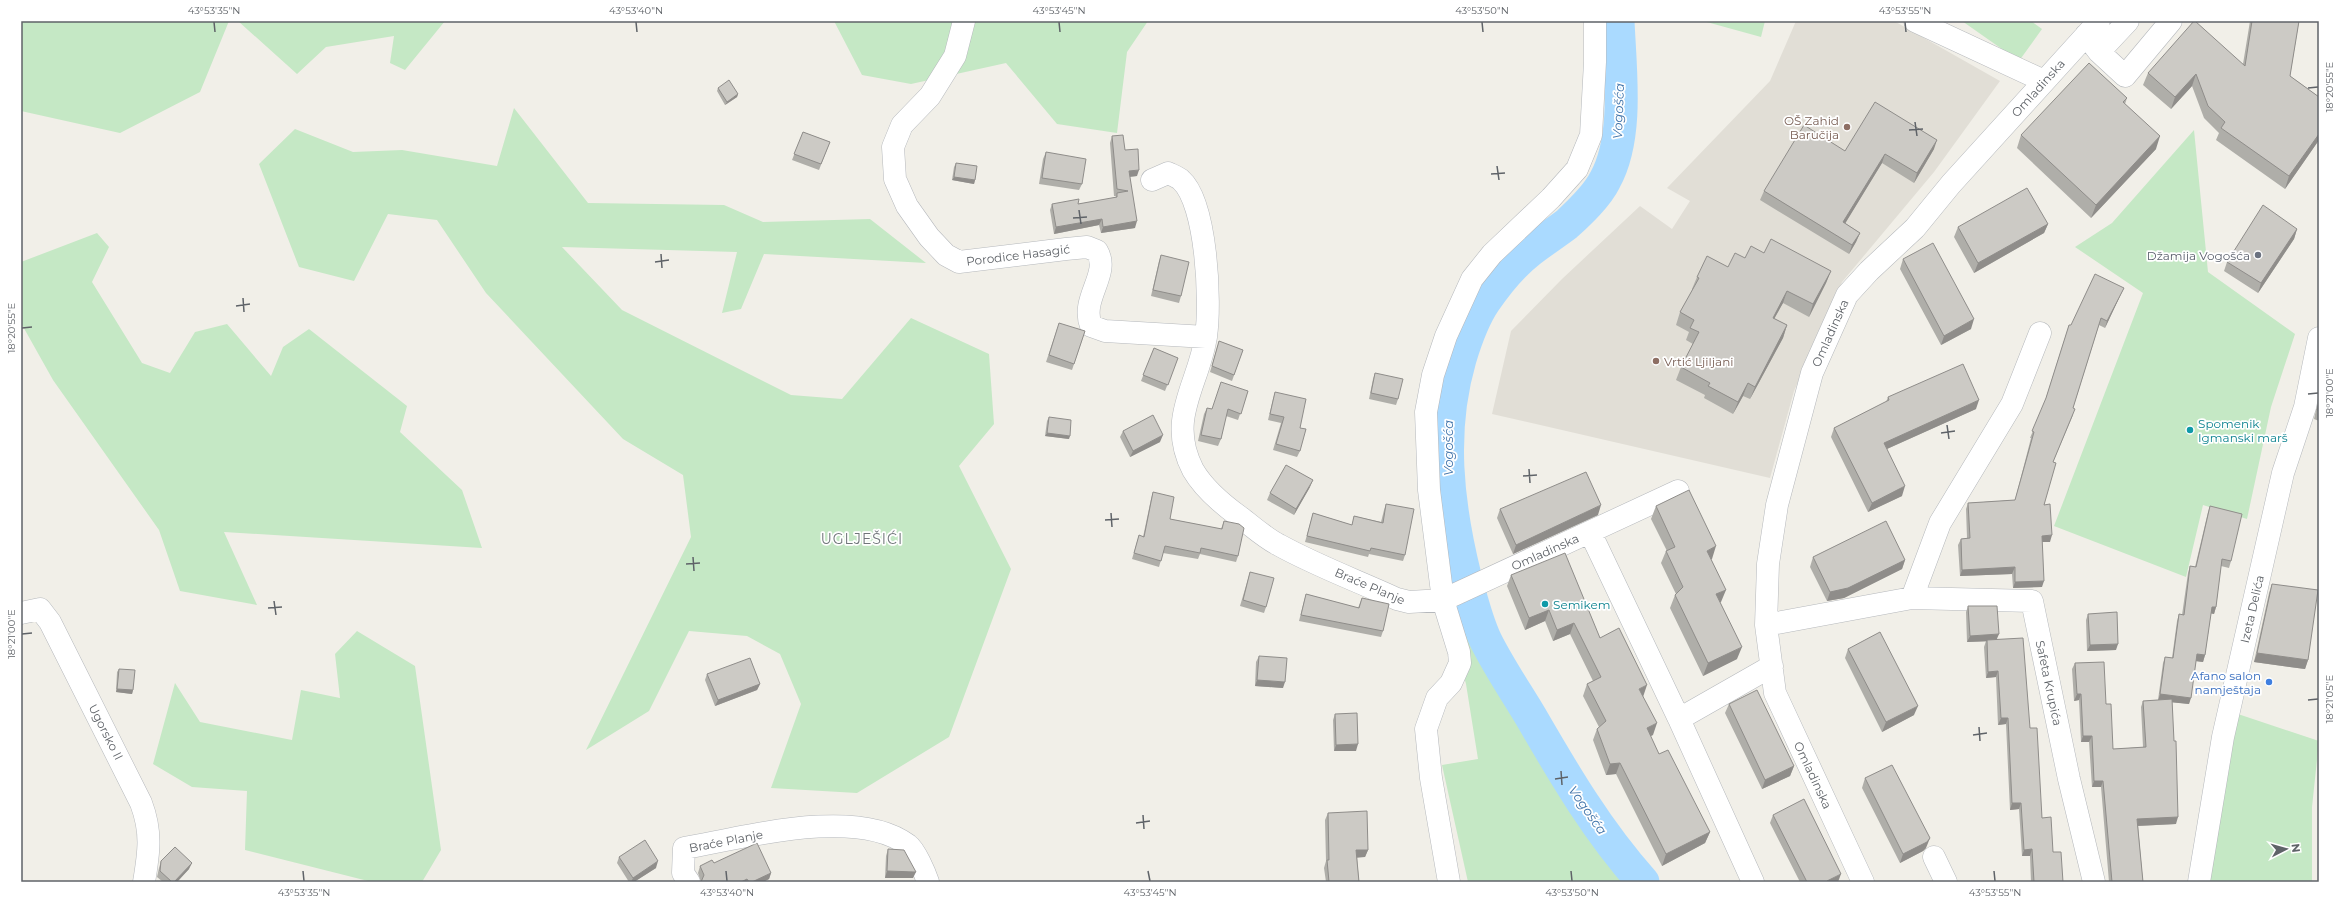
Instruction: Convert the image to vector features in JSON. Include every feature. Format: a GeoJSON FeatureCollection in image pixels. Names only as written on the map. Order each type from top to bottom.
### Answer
{"type":"FeatureCollection","features":[{"type":"Feature","properties":{"kind":"street","name":"Porodice Hasagić"},"geometry":{"type":"LineString","coordinates":[[964,21],[955,56],[930,96],[902,125],[893,148],[895,179],[907,206],[929,237],[946,255],[959,262],[1066,249],[1087,248],[1097,251],[1102,265],[1090,298],[1087,315],[1091,326],[1105,331],[1206,337]]}},
{"type":"Feature","properties":{"kind":"street"},"geometry":{"type":"LineString","coordinates":[[1449,882],[1431,778],[1426,729],[1437,698],[1451,682],[1460,663],[1429,490],[1426,412],[1433,375],[1446,336],[1472,279],[1492,254],[1551,198],[1577,169],[1591,135],[1595,62],[1595,21]]}},
{"type":"Feature","properties":{"kind":"street"},"geometry":{"type":"LineString","coordinates":[[1915,21],[2044,81]]}},
{"type":"Feature","properties":{"kind":"street"},"geometry":{"type":"LineString","coordinates":[[2099,52],[2128,21]]}},
{"type":"Feature","properties":{"kind":"street"},"geometry":{"type":"LineString","coordinates":[[2092,28],[2099,52],[2125,76],[2171,21]]}},
{"type":"Feature","properties":{"kind":"street","name":"Omladinska"},"geometry":{"type":"LineString","coordinates":[[1863,882],[1775,693],[1766,625],[1768,564],[1777,505],[1812,373],[1847,295],[1869,271],[1915,228],[1951,184],[2092,28]]}},
{"type":"Feature","properties":{"kind":"street"},"geometry":{"type":"LineString","coordinates":[[1152,180],[1168,173],[1182,181],[1196,205],[1208,279],[1209,304],[1206,337]]}},
{"type":"Feature","properties":{"kind":"street"},"geometry":{"type":"LineString","coordinates":[[1912,598],[1940,523],[2012,404],[2040,333]]}},
{"type":"Feature","properties":{"kind":"street","name":"Braće Planje"},"geometry":{"type":"LineString","coordinates":[[1206,337],[1183,411],[1182,435],[1193,469],[1204,485],[1223,505],[1278,545],[1397,599],[1409,602],[1449,596]]}},
{"type":"Feature","properties":{"kind":"street","name":"Izeta Delića"},"geometry":{"type":"LineString","coordinates":[[2199,882],[2223,737],[2283,473],[2304,407],[2319,338]]}},
{"type":"Feature","properties":{"kind":"street","name":"Omladinska"},"geometry":{"type":"LineString","coordinates":[[1449,596],[1678,491]]}},
{"type":"Feature","properties":{"kind":"street","name":"Omladinska"},"geometry":{"type":"LineString","coordinates":[[1590,532],[1679,718],[1753,882]]}},
{"type":"Feature","properties":{"kind":"street","name":"Safeta Krupića"},"geometry":{"type":"LineString","coordinates":[[1766,625],[1912,598],[2032,601],[2069,779],[2094,882]]}},
{"type":"Feature","properties":{"kind":"street","name":"Ugorsko II"},"geometry":{"type":"LineString","coordinates":[[21,613],[40,609],[50,622],[140,803],[147,819],[150,843],[144,882]]}},
{"type":"Feature","properties":{"kind":"street"},"geometry":{"type":"LineString","coordinates":[[1679,718],[1772,666]]}},
{"type":"Feature","properties":{"kind":"street","name":"Braće Planje"},"geometry":{"type":"LineString","coordinates":[[689,882],[683,873],[684,848],[802,827],[868,829],[889,834],[909,845],[928,882]]}},
{"type":"Feature","properties":{"kind":"street"},"geometry":{"type":"LineString","coordinates":[[1934,857],[1946,882]]}},
{"type":"Feature","properties":{"kind":"shaded area"},"geometry":{"type":"Polygon","coordinates":[[[1796,21],[1894,21],[2000,81],[1934,172],[1842,282],[1794,391],[1770,478],[1492,414],[1511,331],[1562,279],[1640,206],[1672,229],[1690,201],[1667,188],[1770,81],[1796,21]]]}},
{"type":"Feature","properties":{"kind":"green space"},"geometry":{"type":"Polygon","coordinates":[[[21,21],[229,21],[200,92],[120,133],[21,111],[21,21]]]}},
{"type":"Feature","properties":{"kind":"green space"},"geometry":{"type":"Polygon","coordinates":[[[238,21],[445,21],[405,70],[390,63],[394,36],[326,47],[297,74],[238,21]]]}},
{"type":"Feature","properties":{"kind":"green space"},"geometry":{"type":"Polygon","coordinates":[[[834,21],[1148,21],[1127,52],[1117,133],[1057,124],[1006,63],[911,84],[862,75],[834,21]]]}},
{"type":"Feature","properties":{"kind":"green space"},"geometry":{"type":"Polygon","coordinates":[[[1703,21],[1765,21],[1761,37],[1703,21]]]}},
{"type":"Feature","properties":{"kind":"green space"},"geometry":{"type":"Polygon","coordinates":[[[1962,21],[2031,21],[2042,29],[2019,61],[1962,21]]]}},
{"type":"Feature","properties":{"kind":"green space"},"geometry":{"type":"Polygon","coordinates":[[[514,108],[588,203],[724,205],[763,222],[870,219],[926,263],[764,254],[741,309],[722,313],[737,252],[562,247],[622,310],[791,395],[842,399],[911,318],[989,354],[994,424],[959,466],[1011,569],[949,737],[857,793],[771,788],[801,704],[780,654],[747,636],[689,631],[649,711],[586,750],[691,537],[683,475],[623,439],[486,293],[437,220],[388,214],[354,281],[299,267],[259,164],[295,129],[353,152],[402,150],[497,166],[514,108]]]}},
{"type":"Feature","properties":{"kind":"green space"},"geometry":{"type":"Polygon","coordinates":[[[2194,130],[2208,272],[2295,334],[2271,407],[2247,519],[2203,505],[2186,577],[2054,526],[2143,293],[2075,247],[2112,223],[2194,130]]]}},
{"type":"Feature","properties":{"kind":"green space"},"geometry":{"type":"Polygon","coordinates":[[[97,233],[109,247],[92,282],[142,363],[170,373],[195,332],[227,324],[271,376],[283,347],[309,329],[407,406],[400,432],[462,490],[482,548],[224,532],[257,605],[180,591],[159,530],[53,380],[21,323],[21,262],[97,233]]]}},
{"type":"Feature","properties":{"kind":"green space"},"geometry":{"type":"Polygon","coordinates":[[[1433,375],[1454,379],[1446,437],[1447,479],[1453,526],[1463,573],[1469,596],[1485,639],[1504,675],[1601,830],[1643,882],[1468,882],[1442,765],[1478,759],[1466,684],[1443,600],[1433,375]]]}},
{"type":"Feature","properties":{"kind":"green space"},"geometry":{"type":"Polygon","coordinates":[[[357,631],[415,666],[441,850],[422,882],[372,882],[245,850],[247,791],[192,787],[153,764],[175,683],[200,722],[292,740],[301,690],[340,698],[335,654],[357,631]]]}},
{"type":"Feature","properties":{"kind":"green space"},"geometry":{"type":"Polygon","coordinates":[[[2235,713],[2319,741],[2312,807],[2312,882],[2201,882],[2235,713]]]}},
{"type":"Feature","properties":{"kind":"building"},"geometry":{"type":"Polygon","coordinates":[[[2194,21],[2245,66],[2252,21],[2299,21],[2290,76],[2319,97],[2319,134],[2289,176],[2221,128],[2225,122],[2208,106],[2196,74],[2175,97],[2148,73],[2194,21]]]}},
{"type":"Feature","properties":{"kind":"building"},"geometry":{"type":"Polygon","coordinates":[[[2089,63],[2127,98],[2123,102],[2160,136],[2096,205],[2021,135],[2089,63]]]}},
{"type":"Feature","properties":{"kind":"building"},"geometry":{"type":"Polygon","coordinates":[[[729,80],[738,94],[727,102],[718,88],[729,80]]]}},
{"type":"Feature","properties":{"kind":"building"},"geometry":{"type":"Polygon","coordinates":[[[1875,102],[1937,140],[1917,173],[1885,154],[1843,222],[1860,233],[1852,245],[1764,191],[1804,125],[1845,151],[1875,102]]]}},
{"type":"Feature","properties":{"kind":"building"},"geometry":{"type":"Polygon","coordinates":[[[803,132],[830,142],[821,164],[794,154],[803,132]]]}},
{"type":"Feature","properties":{"kind":"building"},"geometry":{"type":"Polygon","coordinates":[[[1123,135],[1125,150],[1138,149],[1139,170],[1129,171],[1137,221],[1103,227],[1102,219],[1056,227],[1052,204],[1079,199],[1078,204],[1117,197],[1117,193],[1128,191],[1117,189],[1112,136],[1123,135]]]}},
{"type":"Feature","properties":{"kind":"building"},"geometry":{"type":"Polygon","coordinates":[[[1046,152],[1086,159],[1082,184],[1042,178],[1046,152]]]}},
{"type":"Feature","properties":{"kind":"building"},"geometry":{"type":"Polygon","coordinates":[[[956,163],[977,166],[975,180],[954,177],[956,163]]]}},
{"type":"Feature","properties":{"kind":"building"},"geometry":{"type":"Polygon","coordinates":[[[2027,188],[2048,224],[1978,263],[1958,227],[2027,188]]]}},
{"type":"Feature","properties":{"kind":"building","name":"Džamija Vogošća"},"geometry":{"type":"Polygon","coordinates":[[[2263,205],[2297,229],[2261,283],[2227,262],[2263,205]]]}},
{"type":"Feature","properties":{"kind":"building"},"geometry":{"type":"Polygon","coordinates":[[[1771,239],[1831,271],[1813,304],[1787,291],[1773,318],[1787,325],[1755,387],[1748,383],[1738,402],[1708,386],[1710,383],[1681,367],[1699,332],[1690,328],[1694,320],[1680,312],[1699,278],[1697,277],[1707,256],[1728,267],[1735,253],[1745,258],[1751,246],[1764,253],[1771,239]]]}},
{"type":"Feature","properties":{"kind":"building"},"geometry":{"type":"Polygon","coordinates":[[[1933,243],[1974,319],[1944,336],[1903,259],[1933,243]]]}},
{"type":"Feature","properties":{"kind":"building"},"geometry":{"type":"Polygon","coordinates":[[[1161,255],[1189,262],[1181,296],[1153,290],[1161,255]]]}},
{"type":"Feature","properties":{"kind":"building"},"geometry":{"type":"Polygon","coordinates":[[[2095,274],[2124,288],[2107,321],[2101,318],[2073,408],[2075,409],[2053,462],[2056,463],[2044,505],[2050,504],[2052,535],[2042,536],[2044,581],[2015,582],[2015,567],[1962,570],[1961,539],[1970,538],[1968,503],[2015,500],[2034,432],[2032,431],[2046,398],[2069,325],[2071,325],[2095,274]]]}},
{"type":"Feature","properties":{"kind":"building"},"geometry":{"type":"Polygon","coordinates":[[[1059,323],[1085,331],[1074,364],[1049,355],[1059,323]]]}},
{"type":"Feature","properties":{"kind":"building"},"geometry":{"type":"Polygon","coordinates":[[[1219,341],[1243,350],[1234,375],[1212,366],[1219,341]]]}},
{"type":"Feature","properties":{"kind":"building"},"geometry":{"type":"Polygon","coordinates":[[[1154,348],[1178,358],[1168,385],[1143,375],[1154,348]]]}},
{"type":"Feature","properties":{"kind":"building"},"geometry":{"type":"Polygon","coordinates":[[[1963,364],[1979,400],[1884,443],[1905,486],[1872,503],[1834,428],[1889,400],[1888,397],[1963,364]]]}},
{"type":"Feature","properties":{"kind":"building"},"geometry":{"type":"Polygon","coordinates":[[[1375,373],[1403,379],[1398,399],[1371,393],[1375,373]]]}},
{"type":"Feature","properties":{"kind":"building"},"geometry":{"type":"Polygon","coordinates":[[[1221,382],[1248,391],[1241,414],[1228,409],[1221,439],[1201,435],[1207,408],[1212,409],[1221,382]]]}},
{"type":"Feature","properties":{"kind":"building"},"geometry":{"type":"Polygon","coordinates":[[[1275,392],[1306,399],[1300,428],[1306,429],[1300,451],[1276,444],[1284,417],[1270,414],[1275,392]]]}},
{"type":"Feature","properties":{"kind":"building"},"geometry":{"type":"Polygon","coordinates":[[[1153,415],[1163,435],[1133,451],[1123,431],[1153,415]]]}},
{"type":"Feature","properties":{"kind":"building"},"geometry":{"type":"Polygon","coordinates":[[[1049,417],[1071,420],[1070,436],[1047,433],[1049,417]]]}},
{"type":"Feature","properties":{"kind":"building"},"geometry":{"type":"Polygon","coordinates":[[[1286,465],[1313,480],[1296,509],[1270,493],[1286,465]]]}},
{"type":"Feature","properties":{"kind":"building"},"geometry":{"type":"Polygon","coordinates":[[[1586,472],[1601,505],[1516,545],[1500,509],[1586,472]]]}},
{"type":"Feature","properties":{"kind":"building"},"geometry":{"type":"Polygon","coordinates":[[[1689,490],[1716,546],[1707,551],[1726,590],[1716,594],[1742,647],[1708,663],[1675,595],[1683,587],[1666,551],[1675,547],[1656,506],[1689,490]]]}},
{"type":"Feature","properties":{"kind":"building"},"geometry":{"type":"Polygon","coordinates":[[[1153,492],[1174,497],[1170,519],[1222,529],[1224,521],[1239,524],[1244,528],[1238,556],[1201,548],[1200,553],[1165,546],[1161,561],[1134,553],[1139,535],[1144,537],[1153,492]]]}},
{"type":"Feature","properties":{"kind":"building"},"geometry":{"type":"Polygon","coordinates":[[[1386,504],[1414,509],[1405,555],[1371,548],[1370,551],[1307,536],[1313,513],[1352,525],[1354,516],[1383,523],[1386,504]]]}},
{"type":"Feature","properties":{"kind":"building"},"geometry":{"type":"Polygon","coordinates":[[[2210,506],[2242,514],[2231,561],[2222,559],[2216,607],[2212,607],[2205,655],[2197,654],[2191,698],[2160,694],[2165,657],[2173,658],[2179,614],[2184,615],[2190,566],[2196,567],[2210,506]]]}},
{"type":"Feature","properties":{"kind":"building"},"geometry":{"type":"Polygon","coordinates":[[[1886,521],[1905,560],[1848,588],[1830,592],[1813,557],[1886,521]]]}},
{"type":"Feature","properties":{"kind":"building"},"geometry":{"type":"Polygon","coordinates":[[[1565,553],[1600,638],[1619,628],[1647,685],[1639,689],[1657,723],[1647,728],[1659,754],[1668,750],[1710,832],[1666,854],[1620,763],[1610,764],[1597,729],[1606,721],[1587,684],[1601,677],[1574,623],[1557,630],[1549,610],[1529,618],[1511,575],[1565,553]]]}},
{"type":"Feature","properties":{"kind":"building"},"geometry":{"type":"Polygon","coordinates":[[[1250,572],[1274,578],[1266,607],[1243,600],[1250,572]]]}},
{"type":"Feature","properties":{"kind":"building"},"geometry":{"type":"Polygon","coordinates":[[[2272,584],[2318,590],[2308,660],[2257,653],[2272,584]]]}},
{"type":"Feature","properties":{"kind":"building"},"geometry":{"type":"Polygon","coordinates":[[[1306,594],[1359,608],[1362,598],[1389,604],[1383,631],[1301,615],[1306,594]]]}},
{"type":"Feature","properties":{"kind":"building"},"geometry":{"type":"Polygon","coordinates":[[[1968,606],[1997,606],[1999,634],[1970,636],[1968,606]]]}},
{"type":"Feature","properties":{"kind":"building"},"geometry":{"type":"Polygon","coordinates":[[[2117,612],[2118,644],[2090,645],[2088,614],[2117,612]]]}},
{"type":"Feature","properties":{"kind":"building"},"geometry":{"type":"Polygon","coordinates":[[[1880,632],[1918,706],[1886,722],[1848,649],[1880,632]]]}},
{"type":"Feature","properties":{"kind":"building"},"geometry":{"type":"Polygon","coordinates":[[[2023,638],[2030,728],[2037,728],[2042,818],[2051,817],[2053,852],[2061,852],[2063,882],[2034,882],[2032,849],[2024,850],[2021,803],[2012,803],[2008,718],[2001,718],[1998,671],[1988,672],[1987,640],[2023,638]]]}},
{"type":"Feature","properties":{"kind":"building"},"geometry":{"type":"Polygon","coordinates":[[[1259,656],[1287,658],[1285,682],[1257,680],[1259,656]]]}},
{"type":"Feature","properties":{"kind":"building"},"geometry":{"type":"Polygon","coordinates":[[[750,658],[760,684],[718,700],[707,674],[750,658]]]}},
{"type":"Feature","properties":{"kind":"building"},"geometry":{"type":"Polygon","coordinates":[[[2104,662],[2106,704],[2111,704],[2113,749],[2146,747],[2143,701],[2172,699],[2174,741],[2176,741],[2178,817],[2137,819],[2143,882],[2112,882],[2103,781],[2094,781],[2092,736],[2083,736],[2081,694],[2077,694],[2075,663],[2104,662]]]}},
{"type":"Feature","properties":{"kind":"building"},"geometry":{"type":"Polygon","coordinates":[[[119,669],[135,670],[133,690],[117,689],[119,669]]]}},
{"type":"Feature","properties":{"kind":"building"},"geometry":{"type":"Polygon","coordinates":[[[1757,690],[1794,766],[1765,780],[1729,704],[1757,690]]]}},
{"type":"Feature","properties":{"kind":"building"},"geometry":{"type":"Polygon","coordinates":[[[1357,713],[1358,744],[1336,745],[1335,714],[1357,713]]]}},
{"type":"Feature","properties":{"kind":"building"},"geometry":{"type":"Polygon","coordinates":[[[1892,765],[1930,838],[1927,842],[1903,854],[1865,778],[1892,765]]]}},
{"type":"Feature","properties":{"kind":"building"},"geometry":{"type":"Polygon","coordinates":[[[1804,799],[1841,874],[1827,881],[1828,882],[1807,882],[1773,815],[1804,799]]]}},
{"type":"Feature","properties":{"kind":"building"},"geometry":{"type":"Polygon","coordinates":[[[1367,811],[1368,850],[1356,850],[1359,882],[1329,882],[1327,860],[1329,860],[1328,813],[1367,811]]]}},
{"type":"Feature","properties":{"kind":"building"},"geometry":{"type":"Polygon","coordinates":[[[645,840],[658,861],[633,878],[619,857],[645,840]]]}},
{"type":"Feature","properties":{"kind":"building"},"geometry":{"type":"Polygon","coordinates":[[[757,843],[771,873],[752,882],[749,882],[747,879],[741,882],[701,882],[704,875],[700,866],[712,860],[714,863],[757,843]]]}},
{"type":"Feature","properties":{"kind":"building"},"geometry":{"type":"Polygon","coordinates":[[[175,847],[192,863],[174,882],[172,882],[160,871],[161,861],[175,847]]]}},
{"type":"Feature","properties":{"kind":"building"},"geometry":{"type":"Polygon","coordinates":[[[888,849],[904,850],[916,872],[887,871],[888,849]]]}},
{"type":"Feature","properties":{"kind":"waterway","name":"Vogošća"},"geometry":{"type":"LineString","coordinates":[[1618,21],[1621,102],[1620,123],[1613,163],[1602,186],[1588,204],[1567,224],[1531,250],[1512,267],[1490,294],[1477,314],[1462,351],[1453,386],[1449,413],[1448,467],[1450,494],[1459,549],[1474,608],[1486,641],[1582,802],[1611,843],[1643,882]]}},
{"type":"Feature","properties":{"kind":"place","name":"OŠ Zahid Baručija"},"geometry":{"type":"Point","coordinates":[1847,127]}},
{"type":"Feature","properties":{"kind":"place","name":"Džamija Vogošća"},"geometry":{"type":"Point","coordinates":[2258,255]}},
{"type":"Feature","properties":{"kind":"place","name":"Vrtić Ljiljani"},"geometry":{"type":"Point","coordinates":[1656,361]}},
{"type":"Feature","properties":{"kind":"place","name":"Spomenik Igmanski marš"},"geometry":{"type":"Point","coordinates":[2190,430]}},
{"type":"Feature","properties":{"kind":"place","name":"Semikem"},"geometry":{"type":"Point","coordinates":[1545,604]}},
{"type":"Feature","properties":{"kind":"place","name":"Afano salon namještaja"},"geometry":{"type":"Point","coordinates":[2269,682]}},
{"type":"Feature","properties":{"kind":"district","name":"UGLJEŠIĆI"},"geometry":{"type":"Point","coordinates":[862,539]}}]}
